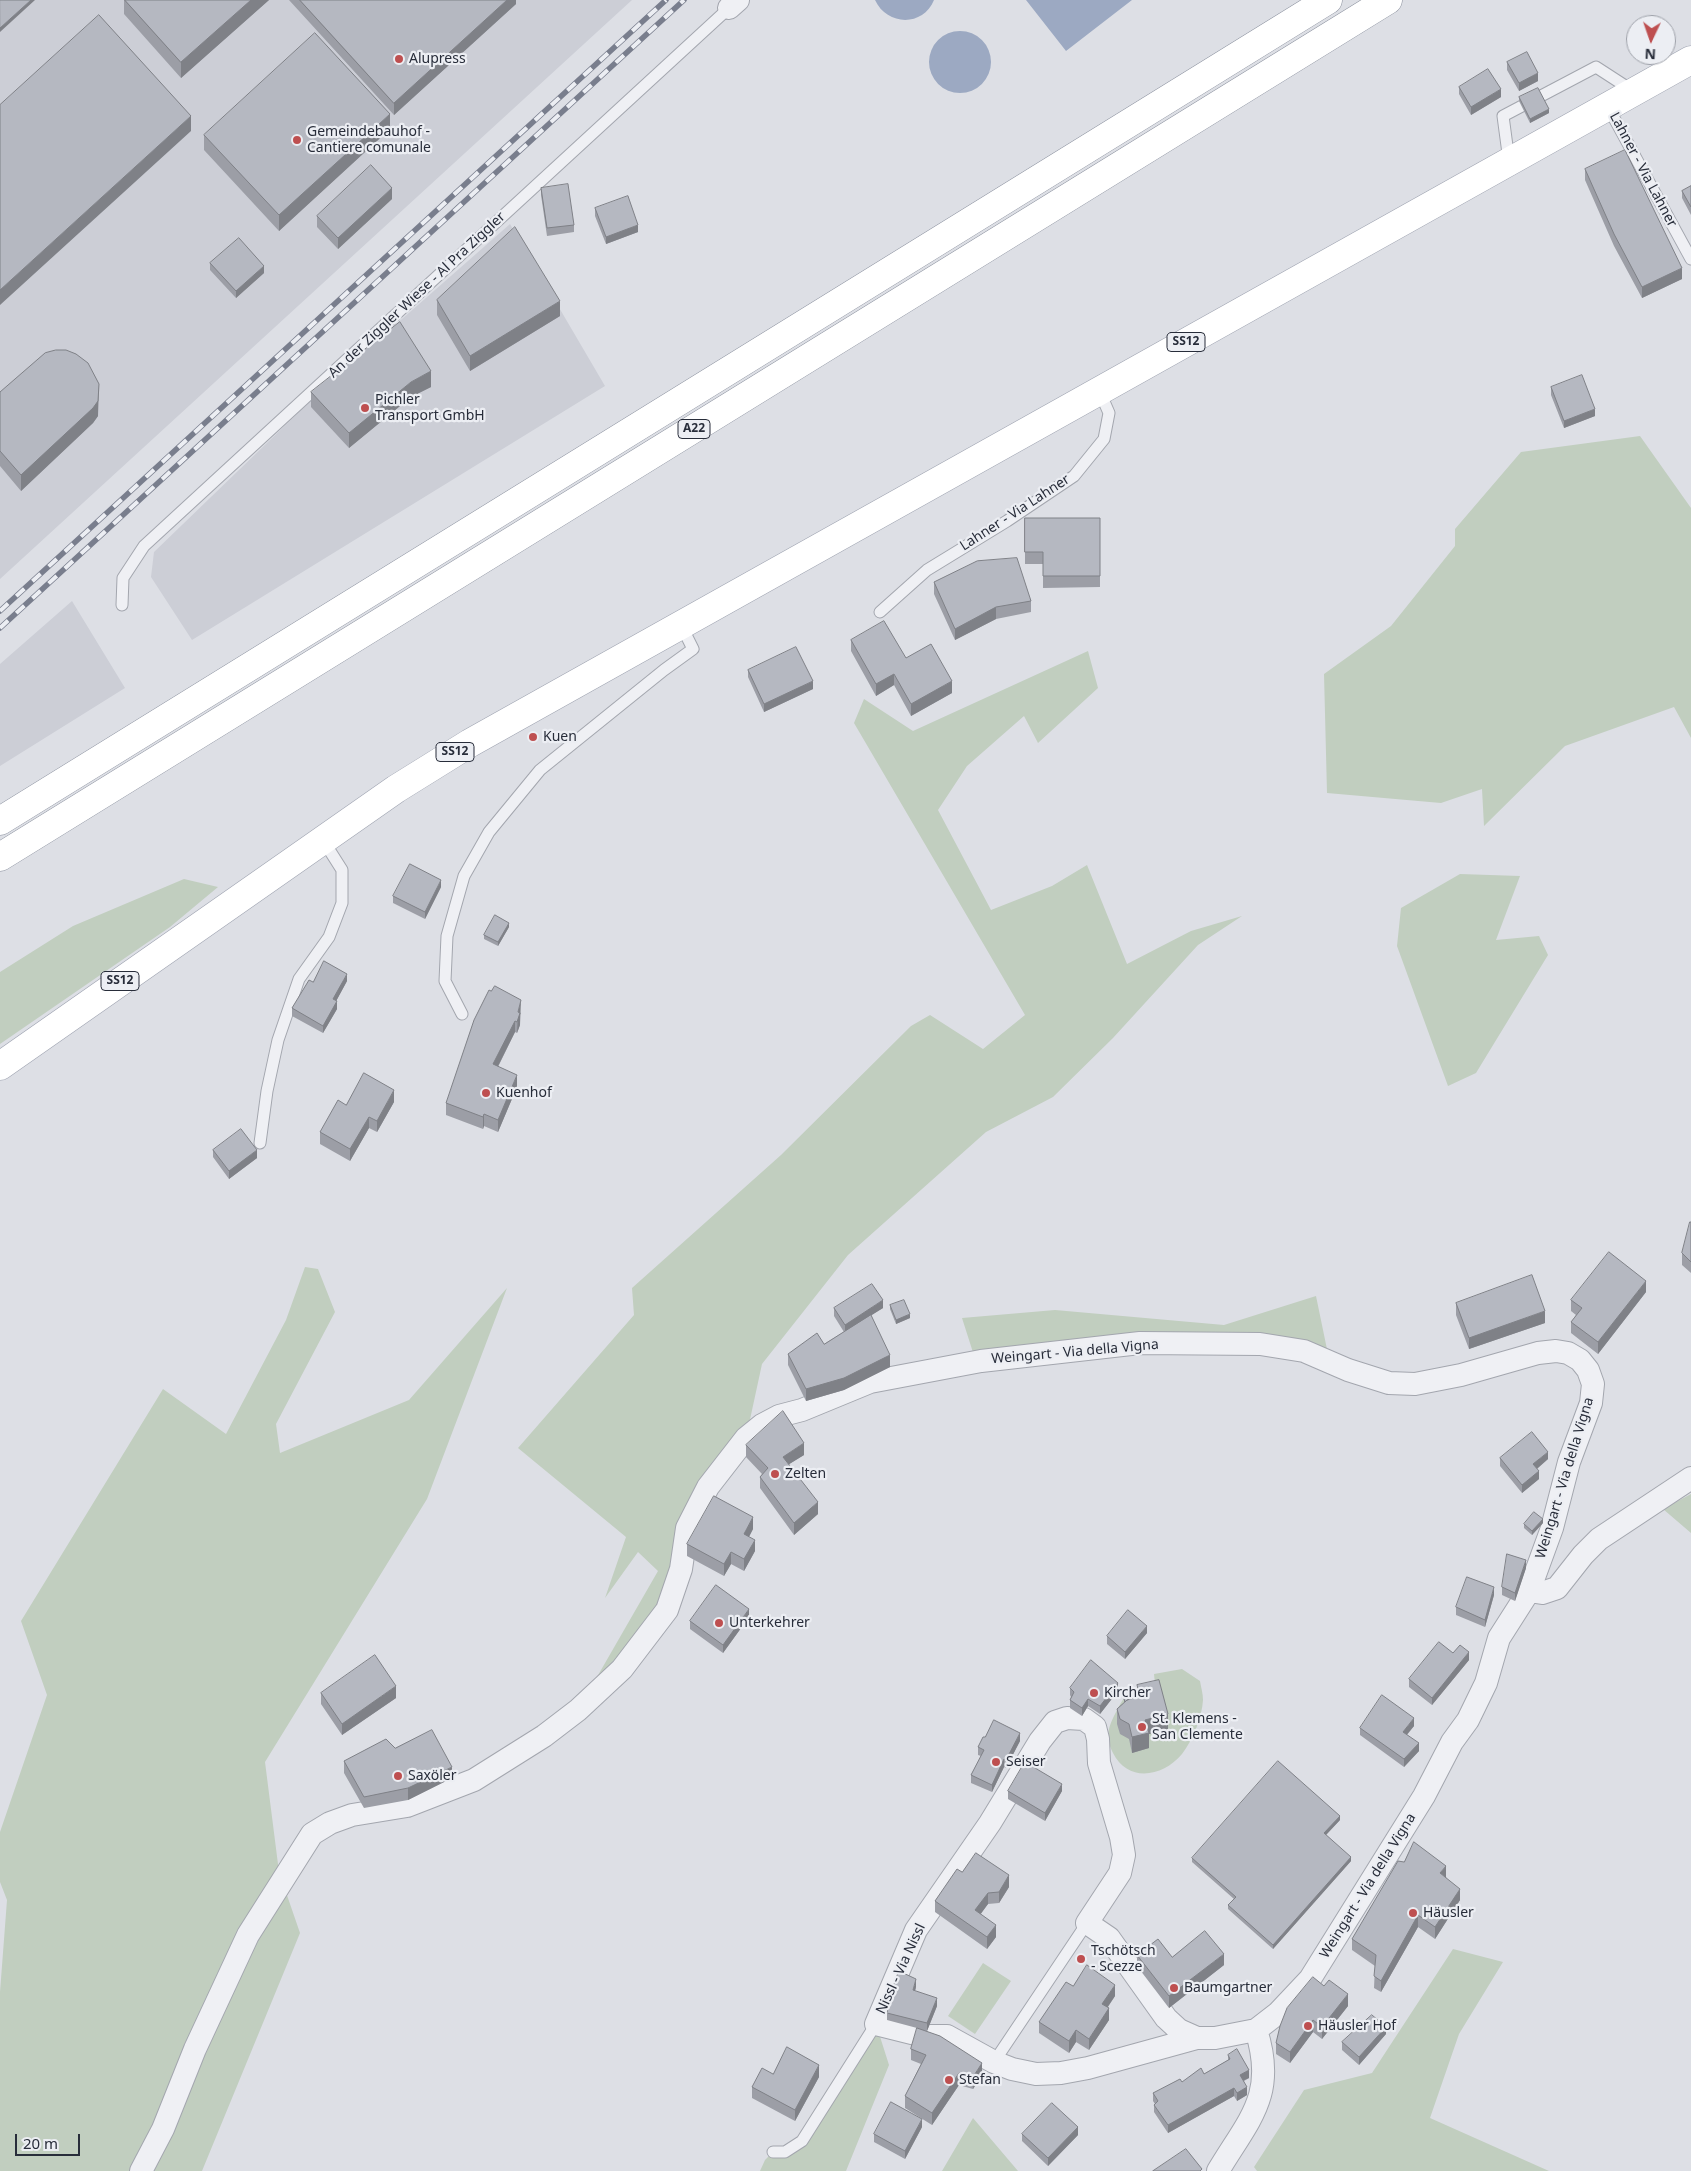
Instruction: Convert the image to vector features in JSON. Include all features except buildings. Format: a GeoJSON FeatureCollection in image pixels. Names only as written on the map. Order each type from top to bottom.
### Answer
{"type":"FeatureCollection","features":[{"type":"Feature","properties":{"kind":"main road","name":"A22"},"geometry":{"type":"LineString","coordinates":[[0,820],[1328,0]]}},
{"type":"Feature","properties":{"kind":"main road","name":"A22"},"geometry":{"type":"LineString","coordinates":[[0,857],[1388,0]]}},
{"type":"Feature","properties":{"kind":"main road","name":"SS12"},"geometry":{"type":"LineString","coordinates":[[0,1066],[396,789],[470,743],[1691,60]]}},
{"type":"Feature","properties":{"kind":"street","name":"Weingart - Via della Vigna"},"geometry":{"type":"LineString","coordinates":[[141,2171],[162,2129],[196,2048],[248,1935],[312,1834],[330,1823],[352,1815],[406,1806],[474,1780],[544,1736],[578,1710],[622,1669],[667,1610],[681,1569],[688,1528],[708,1487],[746,1438],[762,1425],[779,1416],[802,1410],[870,1382],[981,1361],[1140,1343],[1260,1344],[1304,1352],[1348,1370],[1389,1383],[1415,1384],[1461,1376],[1538,1352],[1556,1351],[1568,1353],[1580,1360],[1588,1370],[1593,1384],[1591,1403],[1569,1462],[1552,1528],[1529,1591],[1499,1638],[1486,1683],[1468,1720],[1452,1742],[1424,1796],[1310,1979],[1278,2013],[1256,2030]]}},
{"type":"Feature","properties":{"kind":"street"},"geometry":{"type":"LineString","coordinates":[[1529,1591],[1542,1593],[1557,1588],[1583,1555],[1599,1539],[1691,1478]]}},
{"type":"Feature","properties":{"kind":"street","name":"Nissl - Via Nissl"},"geometry":{"type":"LineString","coordinates":[[1087,1923],[1120,1873],[1124,1855],[1121,1837],[1099,1763],[1098,1739],[1094,1727],[1084,1719],[1067,1718],[1055,1722],[1040,1741],[990,1824],[916,1930],[876,2024],[924,2036],[947,2036],[994,2062],[1012,2069],[1036,2074],[1061,2073],[1088,2068],[1197,2038],[1215,2038],[1256,2030]]}},
{"type":"Feature","properties":{"kind":"street"},"geometry":{"type":"LineString","coordinates":[[1087,1923],[1109,1938],[1166,2018],[1179,2030],[1197,2038]]}},
{"type":"Feature","properties":{"kind":"street"},"geometry":{"type":"LineString","coordinates":[[1218,2171],[1241,2138],[1262,2094],[1264,2070],[1262,2049],[1256,2030]]}},
{"type":"Feature","properties":{"kind":"lane","name":"An der Ziggler Wiese - Al Pra Ziggler"},"geometry":{"type":"LineString","coordinates":[[122,605],[123,578],[144,546],[730,3]]}},
{"type":"Feature","properties":{"kind":"lane"},"geometry":{"type":"LineString","coordinates":[[1509,162],[1503,116],[1596,67],[1634,92]]}},
{"type":"Feature","properties":{"kind":"lane","name":"Lahner - Via Lahner"},"geometry":{"type":"LineString","coordinates":[[1608,106],[1691,259]]}},
{"type":"Feature","properties":{"kind":"lane","name":"Lahner - Via Lahner"},"geometry":{"type":"LineString","coordinates":[[880,612],[927,570],[1007,521],[1074,476],[1104,440],[1110,413],[1099,390]]}},
{"type":"Feature","properties":{"kind":"lane"},"geometry":{"type":"LineString","coordinates":[[462,1014],[445,981],[447,936],[464,876],[489,832],[540,770],[664,670],[694,649],[680,625]]}},
{"type":"Feature","properties":{"kind":"lane"},"geometry":{"type":"LineString","coordinates":[[260,1143],[267,1091],[278,1040],[299,978],[329,937],[342,903],[342,870],[323,840]]}},
{"type":"Feature","properties":{"kind":"lane","name":"Nissl - Via Nissl"},"geometry":{"type":"LineString","coordinates":[[994,2062],[1087,1923]]}},
{"type":"Feature","properties":{"kind":"lane"},"geometry":{"type":"LineString","coordinates":[[774,2152],[785,2152],[802,2141],[876,2024]]}},
{"type":"Feature","properties":{"kind":"shaded area"},"geometry":{"type":"Polygon","coordinates":[[[0,0],[632,0],[0,579],[0,0]]]}},
{"type":"Feature","properties":{"kind":"shaded area"},"geometry":{"type":"Polygon","coordinates":[[[510,224],[605,386],[192,640],[151,577],[154,552],[327,385],[510,224]]]}},
{"type":"Feature","properties":{"kind":"shaded area"},"geometry":{"type":"Polygon","coordinates":[[[72,601],[125,688],[0,766],[0,664],[72,601]]]}},
{"type":"Feature","properties":{"kind":"green space"},"geometry":{"type":"Polygon","coordinates":[[[1640,436],[1691,508],[1691,738],[1674,707],[1565,746],[1484,826],[1482,789],[1441,803],[1327,793],[1324,674],[1391,626],[1455,546],[1455,529],[1521,452],[1640,436]]]}},
{"type":"Feature","properties":{"kind":"green space"},"geometry":{"type":"Polygon","coordinates":[[[1088,651],[1098,688],[1038,743],[1024,716],[967,766],[938,810],[991,910],[1052,886],[1087,865],[1127,964],[1191,931],[1242,916],[1198,945],[1113,1038],[1053,1097],[986,1132],[848,1255],[762,1364],[746,1438],[708,1487],[667,1610],[578,1710],[658,1571],[638,1552],[605,1598],[626,1537],[518,1448],[634,1315],[632,1288],[781,1155],[911,1026],[930,1015],[983,1049],[1025,1015],[854,723],[864,699],[913,731],[1088,651]]]}},
{"type":"Feature","properties":{"kind":"green space"},"geometry":{"type":"Polygon","coordinates":[[[1460,874],[1520,876],[1496,940],[1539,936],[1548,955],[1476,1073],[1448,1086],[1397,946],[1401,908],[1460,874]]]}},
{"type":"Feature","properties":{"kind":"green space"},"geometry":{"type":"Polygon","coordinates":[[[184,879],[218,887],[170,927],[0,1044],[0,972],[73,926],[184,879]]]}},
{"type":"Feature","properties":{"kind":"green space"},"geometry":{"type":"Polygon","coordinates":[[[305,1267],[318,1269],[335,1312],[276,1424],[280,1453],[409,1400],[507,1288],[427,1499],[265,1762],[279,1872],[300,1933],[202,2171],[0,2171],[0,1992],[7,1900],[0,1882],[0,1832],[47,1695],[21,1621],[163,1389],[226,1434],[286,1320],[305,1267]]]}},
{"type":"Feature","properties":{"kind":"green space"},"geometry":{"type":"Polygon","coordinates":[[[1316,1296],[1329,1359],[1155,1347],[978,1368],[962,1318],[1055,1310],[1224,1325],[1316,1296]]]}},
{"type":"Feature","properties":{"kind":"green space"},"geometry":{"type":"Polygon","coordinates":[[[1691,1494],[1691,1533],[1663,1509],[1691,1494]]]}},
{"type":"Feature","properties":{"kind":"green space"},"geometry":{"type":"Polygon","coordinates":[[[1182,1669],[1200,1681],[1203,1695],[1201,1714],[1190,1742],[1174,1762],[1156,1772],[1136,1773],[1127,1769],[1119,1763],[1113,1753],[1108,1737],[1111,1724],[1119,1706],[1126,1695],[1134,1689],[1155,1684],[1154,1674],[1182,1669]]]}},
{"type":"Feature","properties":{"kind":"green space"},"geometry":{"type":"Polygon","coordinates":[[[1453,1949],[1503,1962],[1459,2034],[1430,2118],[1549,2171],[1257,2171],[1254,2167],[1304,2090],[1372,2073],[1453,1949]]]}},
{"type":"Feature","properties":{"kind":"green space"},"geometry":{"type":"Polygon","coordinates":[[[983,1963],[1011,1981],[975,2034],[948,2016],[983,1963]]]}},
{"type":"Feature","properties":{"kind":"green space"},"geometry":{"type":"Polygon","coordinates":[[[876,2024],[889,2065],[846,2171],[760,2171],[765,2160],[773,2152],[802,2141],[876,2024]]]}},
{"type":"Feature","properties":{"kind":"green space"},"geometry":{"type":"Polygon","coordinates":[[[973,2118],[1018,2171],[942,2171],[973,2118]]]}},
{"type":"Feature","properties":{"kind":"water"},"geometry":{"type":"Polygon","coordinates":[[[875,0],[934,0],[929,9],[922,15],[914,19],[905,20],[896,19],[888,15],[875,0]]]}},
{"type":"Feature","properties":{"kind":"water"},"geometry":{"type":"Polygon","coordinates":[[[1026,0],[1132,0],[1066,51],[1026,0]]]}},
{"type":"Feature","properties":{"kind":"water"},"geometry":{"type":"Polygon","coordinates":[[[960,31],[977,36],[982,40],[986,45],[991,62],[986,79],[982,84],[977,88],[960,93],[943,88],[938,84],[934,79],[929,62],[934,45],[938,40],[943,36],[960,31]]]}},
{"type":"Feature","properties":{"kind":"railway"},"geometry":{"type":"LineString","coordinates":[[0,611],[666,0]]}},
{"type":"Feature","properties":{"kind":"railway"},"geometry":{"type":"LineString","coordinates":[[0,628],[684,0]]}},
{"type":"Feature","properties":{"kind":"place","name":"Alupress"},"geometry":{"type":"Point","coordinates":[399,59]}},
{"type":"Feature","properties":{"kind":"place","name":"Gemeindebauhof - Cantiere comunale"},"geometry":{"type":"Point","coordinates":[297,140]}},
{"type":"Feature","properties":{"kind":"place","name":"Pichler Transport GmbH"},"geometry":{"type":"Point","coordinates":[365,408]}},
{"type":"Feature","properties":{"kind":"place","name":"Kuen"},"geometry":{"type":"Point","coordinates":[533,737]}},
{"type":"Feature","properties":{"kind":"place","name":"Kuenhof"},"geometry":{"type":"Point","coordinates":[486,1093]}},
{"type":"Feature","properties":{"kind":"place","name":"Zelten"},"geometry":{"type":"Point","coordinates":[775,1474]}},
{"type":"Feature","properties":{"kind":"place","name":"Unterkehrer"},"geometry":{"type":"Point","coordinates":[719,1623]}},
{"type":"Feature","properties":{"kind":"place","name":"Kircher"},"geometry":{"type":"Point","coordinates":[1094,1693]}},
{"type":"Feature","properties":{"kind":"place","name":"St. Klemens - San Clemente"},"geometry":{"type":"Point","coordinates":[1142,1727]}},
{"type":"Feature","properties":{"kind":"place","name":"Seiser"},"geometry":{"type":"Point","coordinates":[996,1762]}},
{"type":"Feature","properties":{"kind":"place","name":"Saxöler"},"geometry":{"type":"Point","coordinates":[398,1776]}},
{"type":"Feature","properties":{"kind":"place","name":"Häusler"},"geometry":{"type":"Point","coordinates":[1413,1913]}},
{"type":"Feature","properties":{"kind":"place","name":"Tschötsch - Scezze"},"geometry":{"type":"Point","coordinates":[1081,1959]}},
{"type":"Feature","properties":{"kind":"place","name":"Baumgartner"},"geometry":{"type":"Point","coordinates":[1174,1988]}},
{"type":"Feature","properties":{"kind":"place","name":"Häusler Hof"},"geometry":{"type":"Point","coordinates":[1308,2026]}},
{"type":"Feature","properties":{"kind":"place","name":"Stefan"},"geometry":{"type":"Point","coordinates":[949,2080]}}]}
